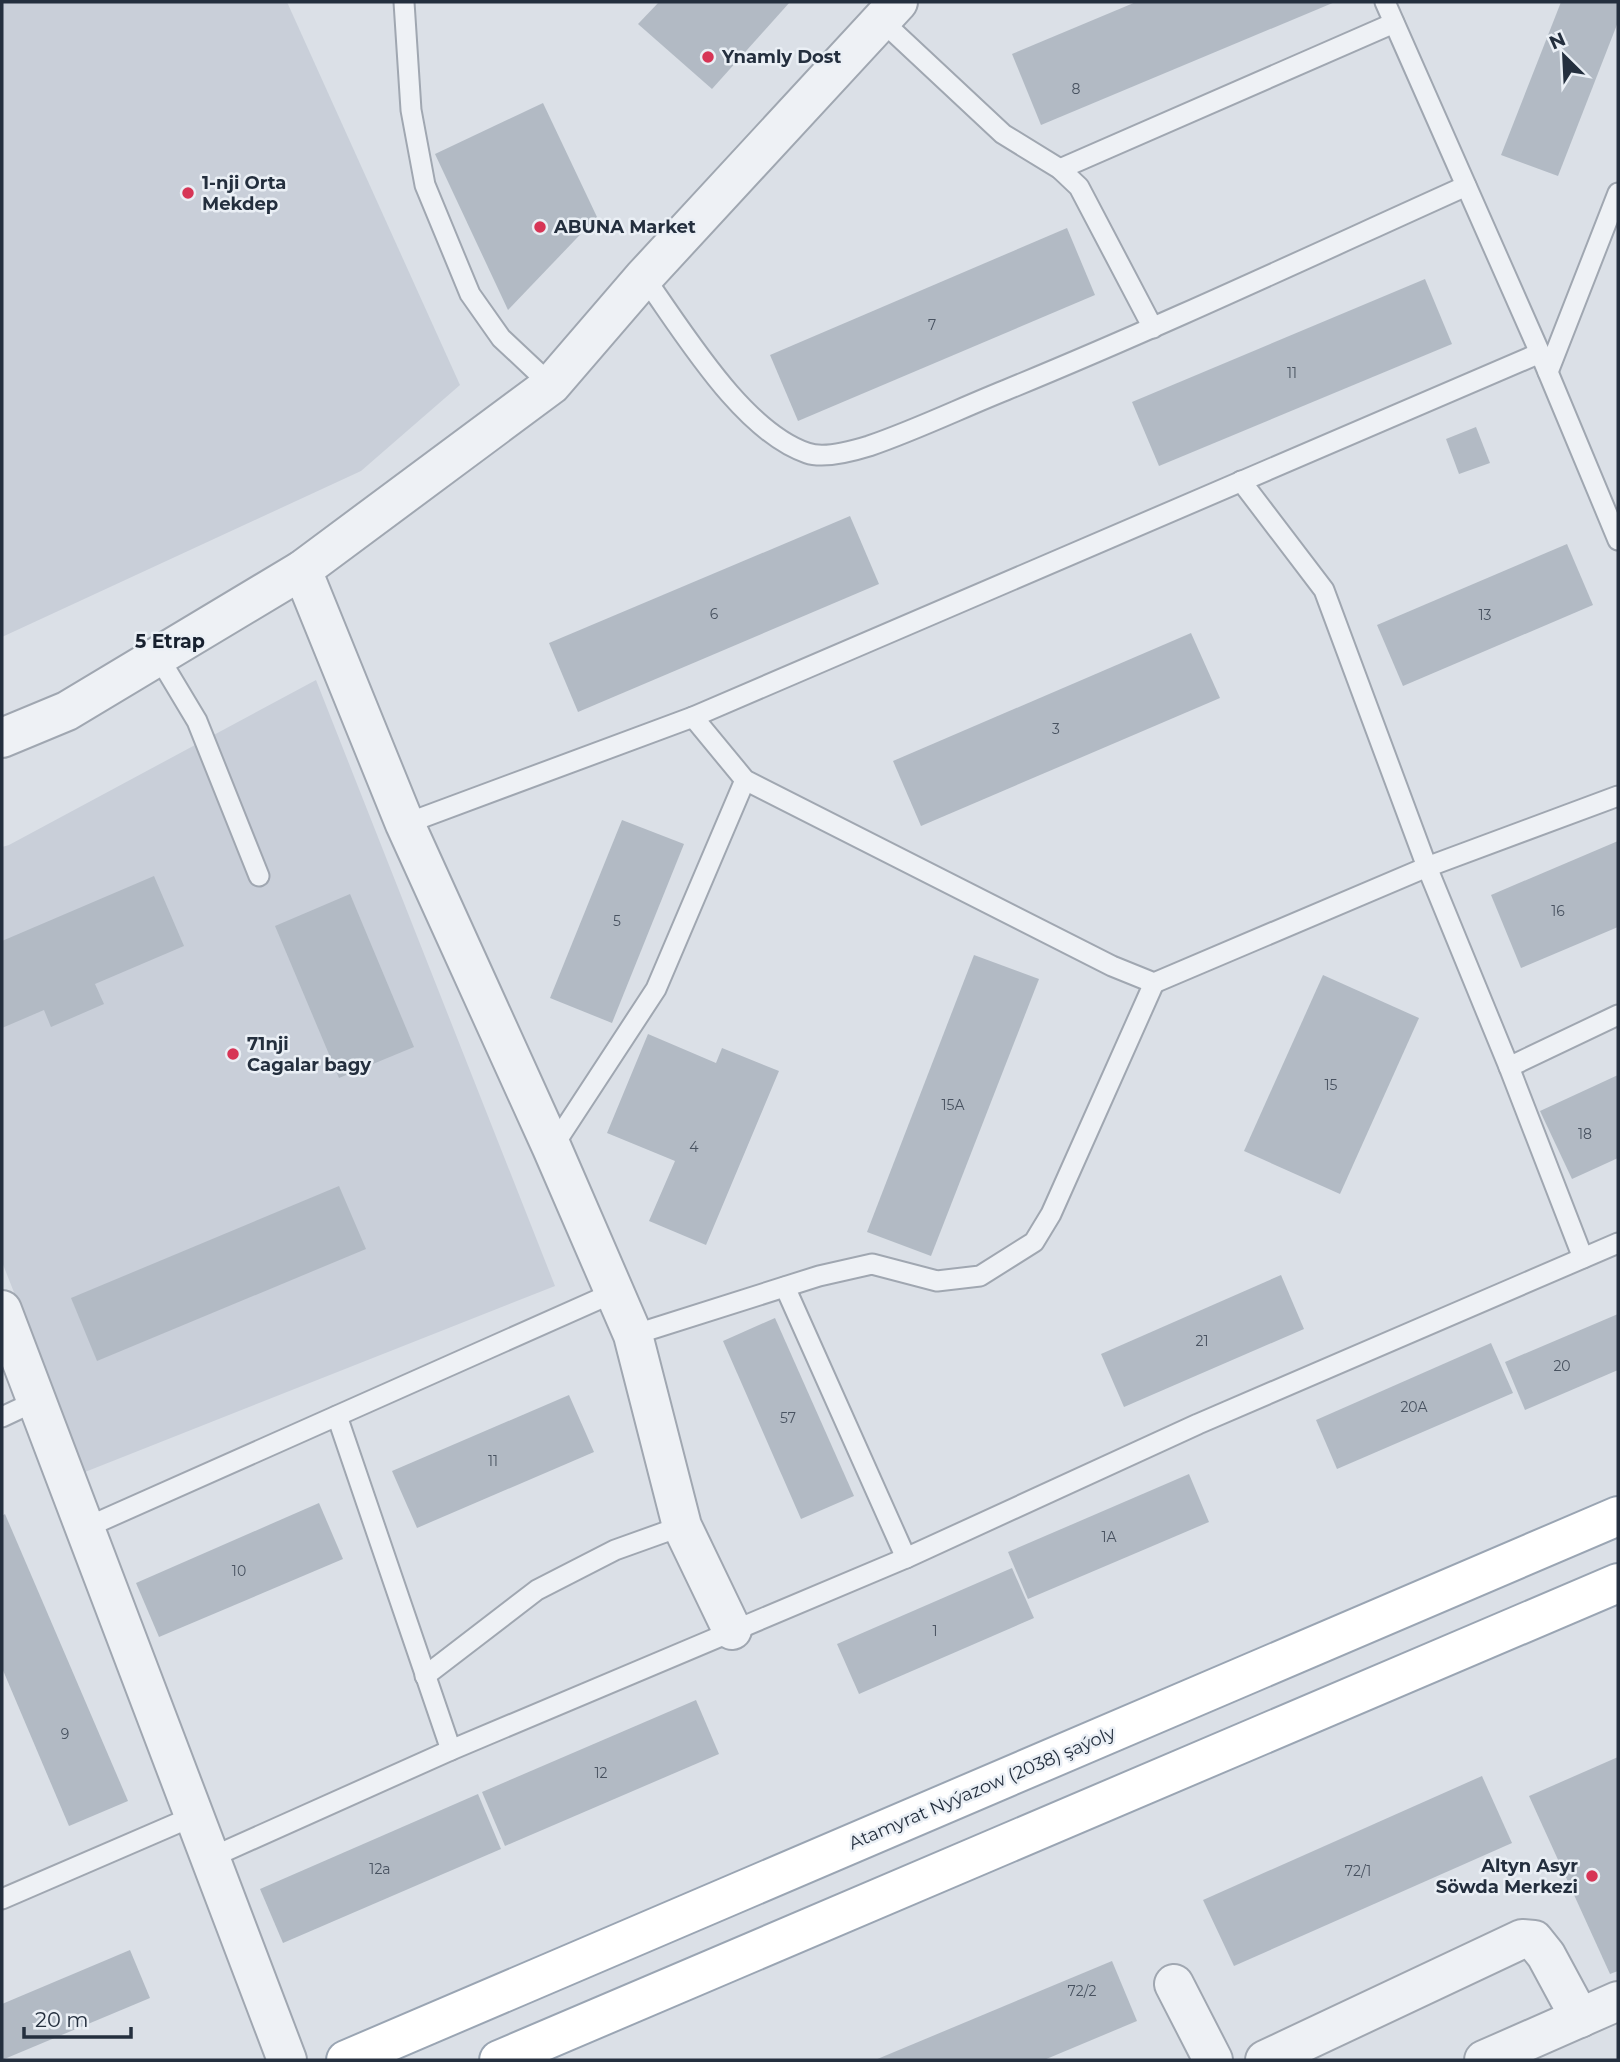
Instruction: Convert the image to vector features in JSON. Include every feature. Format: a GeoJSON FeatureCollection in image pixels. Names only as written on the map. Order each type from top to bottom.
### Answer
{"type":"FeatureCollection","features":[{"type":"Feature","properties":{"kind":"main road","name":"Atamyrat Nyýazow (2038) şaýoly"},"geometry":{"type":"LineString","coordinates":[[346,2060],[1618,1516]]}},
{"type":"Feature","properties":{"kind":"main road"},"geometry":{"type":"LineString","coordinates":[[499,2060],[1618,1583]]}},
{"type":"Feature","properties":{"kind":"street"},"geometry":{"type":"LineString","coordinates":[[2,738],[67,711],[302,570],[551,385],[644,277],[890,11]]}},
{"type":"Feature","properties":{"kind":"street"},"geometry":{"type":"LineString","coordinates":[[302,570],[405,824],[552,1148],[633,1335],[682,1526],[732,1630]]}},
{"type":"Feature","properties":{"kind":"street"},"geometry":{"type":"LineString","coordinates":[[2,1310],[287,2060]]}},
{"type":"Feature","properties":{"kind":"street"},"geometry":{"type":"LineString","coordinates":[[1265,2060],[1522,1939],[1534,1940],[1546,1955],[1580,2018]]}},
{"type":"Feature","properties":{"kind":"street"},"geometry":{"type":"LineString","coordinates":[[1174,1984],[1213,2060]]}},
{"type":"Feature","properties":{"kind":"street"},"geometry":{"type":"LineString","coordinates":[[1483,2060],[1618,2001]]}},
{"type":"Feature","properties":{"kind":"lane"},"geometry":{"type":"LineString","coordinates":[[404,2],[411,110],[425,185],[470,294],[501,338],[551,385]]}},
{"type":"Feature","properties":{"kind":"lane"},"geometry":{"type":"LineString","coordinates":[[1385,2],[1540,353],[1618,540]]}},
{"type":"Feature","properties":{"kind":"lane"},"geometry":{"type":"LineString","coordinates":[[890,11],[1003,134],[1060,169],[1079,187],[1153,328]]}},
{"type":"Feature","properties":{"kind":"lane"},"geometry":{"type":"LineString","coordinates":[[1060,169],[1394,23]]}},
{"type":"Feature","properties":{"kind":"lane"},"geometry":{"type":"LineString","coordinates":[[644,277],[722,385],[753,419],[780,440],[807,454],[821,456],[867,447],[1153,328],[1466,187]]}},
{"type":"Feature","properties":{"kind":"lane"},"geometry":{"type":"LineString","coordinates":[[1548,372],[1618,193]]}},
{"type":"Feature","properties":{"kind":"lane"},"geometry":{"type":"LineString","coordinates":[[405,824],[693,717],[1540,353]]}},
{"type":"Feature","properties":{"kind":"lane"},"geometry":{"type":"LineString","coordinates":[[1241,481],[1324,590],[1427,867],[1583,1258]]}},
{"type":"Feature","properties":{"kind":"lane"},"geometry":{"type":"LineString","coordinates":[[158,656],[197,721],[259,876]]}},
{"type":"Feature","properties":{"kind":"lane"},"geometry":{"type":"LineString","coordinates":[[693,717],[745,780],[1112,966],[1154,983]]}},
{"type":"Feature","properties":{"kind":"lane"},"geometry":{"type":"LineString","coordinates":[[552,1148],[656,989],[745,780]]}},
{"type":"Feature","properties":{"kind":"lane"},"geometry":{"type":"LineString","coordinates":[[633,1335],[819,1276],[872,1264],[937,1281],[980,1276],[1034,1242],[1051,1214],[1154,983],[1427,867],[1618,796]]}},
{"type":"Feature","properties":{"kind":"lane"},"geometry":{"type":"LineString","coordinates":[[1509,1068],[1618,1015]]}},
{"type":"Feature","properties":{"kind":"lane"},"geometry":{"type":"LineString","coordinates":[[210,1858],[451,1750],[906,1558],[1198,1424],[1618,1243]]}},
{"type":"Feature","properties":{"kind":"lane"},"geometry":{"type":"LineString","coordinates":[[785,1287],[906,1558]]}},
{"type":"Feature","properties":{"kind":"lane"},"geometry":{"type":"LineString","coordinates":[[85,1528],[615,1293]]}},
{"type":"Feature","properties":{"kind":"lane"},"geometry":{"type":"LineString","coordinates":[[2,1416],[36,1401]]}},
{"type":"Feature","properties":{"kind":"lane"},"geometry":{"type":"LineString","coordinates":[[337,1416],[451,1750]]}},
{"type":"Feature","properties":{"kind":"lane"},"geometry":{"type":"LineString","coordinates":[[425,1676],[537,1590],[615,1550],[682,1526]]}},
{"type":"Feature","properties":{"kind":"lane"},"geometry":{"type":"LineString","coordinates":[[2,1899],[194,1816]]}},
{"type":"Feature","properties":{"kind":"shaded area","name":"1-nji Orta Mekdep"},"geometry":{"type":"Polygon","coordinates":[[[2,2],[287,2],[460,385],[361,471],[2,637],[2,2]]]}},
{"type":"Feature","properties":{"kind":"shaded area","name":"71nji Cagalar bagy"},"geometry":{"type":"Polygon","coordinates":[[[316,680],[555,1286],[85,1472],[2,1262],[2,847],[316,680]]]}},
{"type":"Feature","properties":{"kind":"building","name":"Ynamly Dost"},"geometry":{"type":"Polygon","coordinates":[[[659,2],[790,2],[712,89],[638,24],[659,2]]]}},
{"type":"Feature","properties":{"kind":"building"},"geometry":{"type":"Polygon","coordinates":[[[1136,2],[1335,2],[1041,125],[1012,54],[1136,2]]]}},
{"type":"Feature","properties":{"kind":"building"},"geometry":{"type":"Polygon","coordinates":[[[1561,2],[1618,2],[1618,22],[1558,176],[1501,155],[1561,2]]]}},
{"type":"Feature","properties":{"kind":"building"},"geometry":{"type":"Polygon","coordinates":[[[543,103],[597,217],[508,310],[435,154],[543,103]]]}},
{"type":"Feature","properties":{"kind":"building"},"geometry":{"type":"Polygon","coordinates":[[[1067,228],[1095,295],[798,421],[770,355],[1067,228]]]}},
{"type":"Feature","properties":{"kind":"building"},"geometry":{"type":"Polygon","coordinates":[[[1425,279],[1452,344],[1159,466],[1132,402],[1425,279]]]}},
{"type":"Feature","properties":{"kind":"building"},"geometry":{"type":"Polygon","coordinates":[[[1476,427],[1490,463],[1459,474],[1446,439],[1476,427]]]}},
{"type":"Feature","properties":{"kind":"building"},"geometry":{"type":"Polygon","coordinates":[[[850,516],[879,584],[578,712],[549,643],[850,516]]]}},
{"type":"Feature","properties":{"kind":"building"},"geometry":{"type":"Polygon","coordinates":[[[1567,544],[1593,605],[1403,686],[1377,625],[1567,544]]]}},
{"type":"Feature","properties":{"kind":"building"},"geometry":{"type":"Polygon","coordinates":[[[1191,633],[1220,698],[921,826],[893,761],[1191,633]]]}},
{"type":"Feature","properties":{"kind":"building"},"geometry":{"type":"Polygon","coordinates":[[[622,820],[684,844],[612,1023],[550,998],[622,820]]]}},
{"type":"Feature","properties":{"kind":"building"},"geometry":{"type":"Polygon","coordinates":[[[1618,841],[1618,927],[1521,968],[1491,895],[1618,841]]]}},
{"type":"Feature","properties":{"kind":"building"},"geometry":{"type":"Polygon","coordinates":[[[154,876],[184,946],[95,984],[104,1004],[51,1027],[44,1010],[2,1028],[2,941],[154,876]]]}},
{"type":"Feature","properties":{"kind":"building"},"geometry":{"type":"Polygon","coordinates":[[[350,894],[414,1047],[339,1078],[275,926],[350,894]]]}},
{"type":"Feature","properties":{"kind":"building"},"geometry":{"type":"Polygon","coordinates":[[[974,955],[1039,979],[931,1256],[867,1232],[974,955]]]}},
{"type":"Feature","properties":{"kind":"building"},"geometry":{"type":"Polygon","coordinates":[[[1323,975],[1419,1018],[1340,1194],[1244,1151],[1323,975]]]}},
{"type":"Feature","properties":{"kind":"building"},"geometry":{"type":"Polygon","coordinates":[[[648,1034],[716,1063],[722,1048],[779,1071],[706,1245],[649,1221],[675,1161],[607,1133],[648,1034]]]}},
{"type":"Feature","properties":{"kind":"building"},"geometry":{"type":"Polygon","coordinates":[[[1618,1075],[1618,1158],[1572,1179],[1540,1111],[1618,1075]]]}},
{"type":"Feature","properties":{"kind":"building"},"geometry":{"type":"Polygon","coordinates":[[[339,1186],[366,1249],[97,1361],[71,1298],[339,1186]]]}},
{"type":"Feature","properties":{"kind":"building"},"geometry":{"type":"Polygon","coordinates":[[[1281,1275],[1304,1329],[1124,1407],[1101,1354],[1281,1275]]]}},
{"type":"Feature","properties":{"kind":"building"},"geometry":{"type":"Polygon","coordinates":[[[1618,1314],[1618,1370],[1525,1410],[1505,1362],[1618,1314]]]}},
{"type":"Feature","properties":{"kind":"building"},"geometry":{"type":"Polygon","coordinates":[[[775,1318],[854,1496],[801,1519],[723,1341],[775,1318]]]}},
{"type":"Feature","properties":{"kind":"building"},"geometry":{"type":"Polygon","coordinates":[[[1491,1343],[1513,1393],[1337,1469],[1316,1420],[1491,1343]]]}},
{"type":"Feature","properties":{"kind":"building"},"geometry":{"type":"Polygon","coordinates":[[[569,1395],[594,1452],[417,1528],[392,1471],[569,1395]]]}},
{"type":"Feature","properties":{"kind":"building"},"geometry":{"type":"Polygon","coordinates":[[[1189,1474],[1209,1522],[1028,1599],[1008,1552],[1189,1474]]]}},
{"type":"Feature","properties":{"kind":"building"},"geometry":{"type":"Polygon","coordinates":[[[319,1503],[343,1559],[159,1637],[136,1583],[319,1503]]]}},
{"type":"Feature","properties":{"kind":"building"},"geometry":{"type":"Polygon","coordinates":[[[5,1514],[128,1801],[69,1826],[2,1668],[2,1516],[5,1514]]]}},
{"type":"Feature","properties":{"kind":"building"},"geometry":{"type":"Polygon","coordinates":[[[1012,1568],[1034,1618],[859,1694],[837,1644],[1012,1568]]]}},
{"type":"Feature","properties":{"kind":"building"},"geometry":{"type":"Polygon","coordinates":[[[696,1700],[719,1754],[505,1846],[482,1792],[696,1700]]]}},
{"type":"Feature","properties":{"kind":"building","name":"Altyn Asyr Söwda Merkezi"},"geometry":{"type":"Polygon","coordinates":[[[1618,1757],[1618,1971],[1610,1974],[1529,1796],[1618,1757]]]}},
{"type":"Feature","properties":{"kind":"building"},"geometry":{"type":"Polygon","coordinates":[[[1482,1776],[1512,1843],[1234,1966],[1203,1900],[1482,1776]]]}},
{"type":"Feature","properties":{"kind":"building"},"geometry":{"type":"Polygon","coordinates":[[[478,1794],[501,1849],[283,1943],[260,1889],[478,1794]]]}},
{"type":"Feature","properties":{"kind":"building"},"geometry":{"type":"Polygon","coordinates":[[[130,1950],[150,1998],[2,2060],[2,2004],[130,1950]]]}},
{"type":"Feature","properties":{"kind":"building"},"geometry":{"type":"Polygon","coordinates":[[[1112,1961],[1137,2021],[1044,2060],[875,2060],[1112,1961]]]}},
{"type":"Feature","properties":{"kind":"place","name":"Ynamly Dost"},"geometry":{"type":"Point","coordinates":[708,57]}},
{"type":"Feature","properties":{"kind":"place","name":"1-nji Orta Mekdep"},"geometry":{"type":"Point","coordinates":[188,193]}},
{"type":"Feature","properties":{"kind":"place","name":"ABUNA Market"},"geometry":{"type":"Point","coordinates":[540,227]}},
{"type":"Feature","properties":{"kind":"place","name":"71nji Cagalar bagy"},"geometry":{"type":"Point","coordinates":[233,1054]}},
{"type":"Feature","properties":{"kind":"place","name":"Altyn Asyr Söwda Merkezi"},"geometry":{"type":"Point","coordinates":[1592,1876]}},
{"type":"Feature","properties":{"kind":"district","name":"5 Etrap"},"geometry":{"type":"Point","coordinates":[170,641]}}]}
